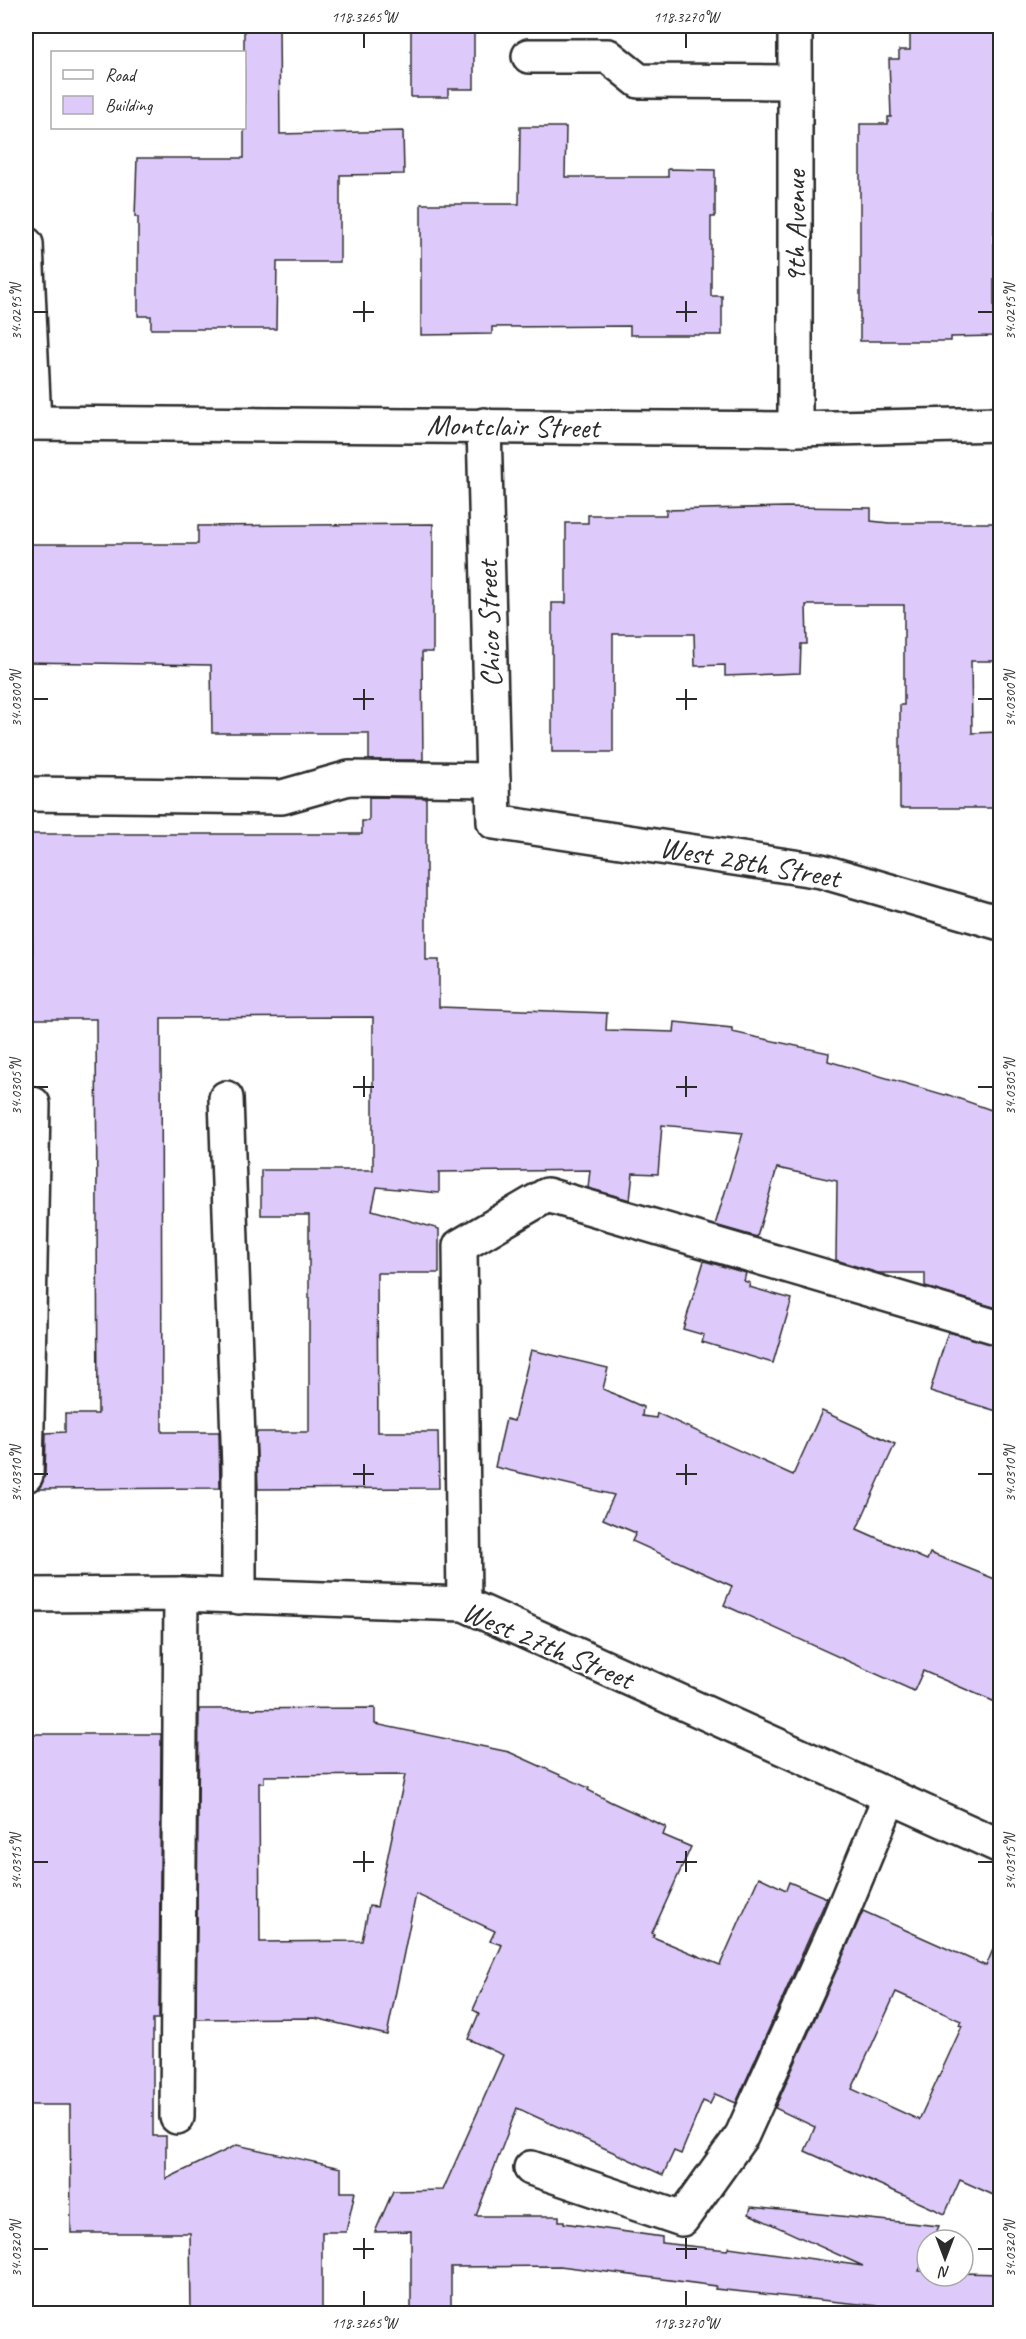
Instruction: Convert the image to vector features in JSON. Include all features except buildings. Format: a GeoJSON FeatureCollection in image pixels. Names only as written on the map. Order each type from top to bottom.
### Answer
{"type":"FeatureCollection","features":[{"type":"Feature","properties":{"kind":"street","name":"9th Avenue"},"geometry":{"type":"LineString","coordinates":[[795,26],[795,429]]}},
{"type":"Feature","properties":{"kind":"street"},"geometry":{"type":"LineString","coordinates":[[529,56],[608,56],[639,81],[795,82]]}},
{"type":"Feature","properties":{"kind":"street"},"geometry":{"type":"LineString","coordinates":[[26,244],[30,423]]}},
{"type":"Feature","properties":{"kind":"street","name":"Montclair Street"},"geometry":{"type":"LineString","coordinates":[[30,423],[795,429],[1000,424]]}},
{"type":"Feature","properties":{"kind":"street","name":"Chico Street"},"geometry":{"type":"LineString","coordinates":[[484,425],[494,822]]}},
{"type":"Feature","properties":{"kind":"street"},"geometry":{"type":"LineString","coordinates":[[26,794],[282,797],[349,778],[493,780]]}},
{"type":"Feature","properties":{"kind":"street","name":"West 28th Street"},"geometry":{"type":"LineString","coordinates":[[494,822],[821,870],[1000,924]]}},
{"type":"Feature","properties":{"kind":"street"},"geometry":{"type":"LineString","coordinates":[[226,1098],[238,1456],[239,1597]]}},
{"type":"Feature","properties":{"kind":"street"},"geometry":{"type":"LineString","coordinates":[[26,1475],[33,1104]]}},
{"type":"Feature","properties":{"kind":"street"},"geometry":{"type":"LineString","coordinates":[[464,1604],[460,1246],[547,1195],[1000,1328]]}},
{"type":"Feature","properties":{"kind":"street"},"geometry":{"type":"LineString","coordinates":[[26,1588],[26,1595]]}},
{"type":"Feature","properties":{"kind":"street"},"geometry":{"type":"LineString","coordinates":[[177,2117],[181,1594]]}},
{"type":"Feature","properties":{"kind":"street","name":"West 27th Street"},"geometry":{"type":"LineString","coordinates":[[26,1595],[181,1594],[464,1604],[1000,1846]]}},
{"type":"Feature","properties":{"kind":"street"},"geometry":{"type":"LineString","coordinates":[[531,2168],[682,2219],[742,2135],[837,1924],[890,1796]]}}]}
